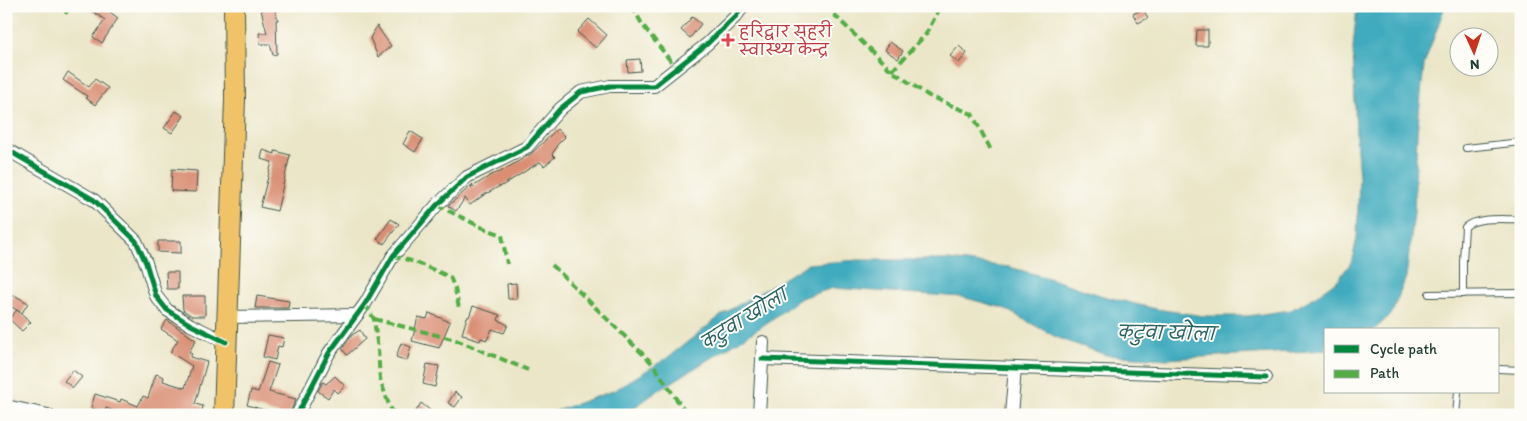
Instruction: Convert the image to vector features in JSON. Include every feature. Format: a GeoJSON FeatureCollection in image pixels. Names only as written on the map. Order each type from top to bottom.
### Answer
{"type":"FeatureCollection","features":[{"type":"Feature","properties":{"kind":"main road"},"geometry":{"type":"LineString","coordinates":[[224,415],[235,98],[234,6]]}},
{"type":"Feature","properties":{"kind":"street"},"geometry":{"type":"LineString","coordinates":[[297,415],[329,352],[365,304],[393,256],[437,205],[467,177],[526,147],[560,109],[582,92],[610,86],[654,86],[707,44],[736,16],[743,6]]}},
{"type":"Feature","properties":{"kind":"street"},"geometry":{"type":"LineString","coordinates":[[6,148],[94,200],[136,241],[146,263],[156,296],[167,310],[191,326],[226,342]]}},
{"type":"Feature","properties":{"kind":"street"},"geometry":{"type":"LineString","coordinates":[[227,317],[357,315]]}},
{"type":"Feature","properties":{"kind":"street"},"geometry":{"type":"LineString","coordinates":[[759,415],[763,342]]}},
{"type":"Feature","properties":{"kind":"street"},"geometry":{"type":"LineString","coordinates":[[762,359],[1266,377]]}},
{"type":"Feature","properties":{"kind":"street"},"geometry":{"type":"LineString","coordinates":[[1012,415],[1014,368]]}},
{"type":"Feature","properties":{"kind":"street"},"geometry":{"type":"LineString","coordinates":[[6,406],[48,415]]}},
{"type":"Feature","properties":{"kind":"lane"},"geometry":{"type":"LineString","coordinates":[[1466,148],[1521,142]]}},
{"type":"Feature","properties":{"kind":"lane"},"geometry":{"type":"LineString","coordinates":[[1463,294],[1465,228],[1471,222],[1479,220],[1521,219]]}},
{"type":"Feature","properties":{"kind":"lane"},"geometry":{"type":"LineString","coordinates":[[1429,294],[1521,293]]}},
{"type":"Feature","properties":{"kind":"lane"},"geometry":{"type":"LineString","coordinates":[[1500,370],[1521,370]]}},
{"type":"Feature","properties":{"kind":"lane"},"geometry":{"type":"LineString","coordinates":[[1456,415],[1458,394]]}},
{"type":"Feature","properties":{"kind":"water","name":"कटुवा खोला"},"geometry":{"type":"Polygon","coordinates":[[[1357,6],[1445,6],[1424,65],[1417,133],[1414,213],[1406,277],[1392,313],[1376,328],[1324,328],[1324,350],[1166,359],[1106,355],[1056,337],[1003,308],[962,297],[833,288],[801,298],[761,327],[656,392],[624,415],[545,415],[615,390],[667,358],[723,314],[808,264],[858,260],[948,260],[1009,267],[1103,296],[1156,309],[1204,316],[1248,316],[1291,310],[1313,298],[1339,279],[1352,261],[1357,238],[1359,178],[1353,48],[1357,6]]]}},
{"type":"Feature","properties":{"kind":"building"},"geometry":{"type":"Polygon","coordinates":[[[85,6],[102,6],[118,18],[102,43],[93,37],[105,20],[85,6]]]}},
{"type":"Feature","properties":{"kind":"building"},"geometry":{"type":"Polygon","coordinates":[[[260,6],[274,6],[278,20],[276,20],[277,54],[273,55],[270,44],[260,44],[259,33],[267,33],[260,6]]]}},
{"type":"Feature","properties":{"kind":"building"},"geometry":{"type":"Polygon","coordinates":[[[1143,9],[1148,18],[1138,23],[1133,14],[1143,9]]]}},
{"type":"Feature","properties":{"kind":"building"},"geometry":{"type":"Polygon","coordinates":[[[692,17],[701,24],[690,38],[681,30],[692,17]]]}},
{"type":"Feature","properties":{"kind":"building"},"geometry":{"type":"Polygon","coordinates":[[[589,19],[607,35],[596,48],[577,32],[589,19]]]}},
{"type":"Feature","properties":{"kind":"building"},"geometry":{"type":"Polygon","coordinates":[[[377,26],[391,46],[378,57],[370,38],[377,26]]]}},
{"type":"Feature","properties":{"kind":"building"},"geometry":{"type":"Polygon","coordinates":[[[1197,30],[1208,30],[1208,46],[1196,46],[1197,30]]]}},
{"type":"Feature","properties":{"kind":"building"},"geometry":{"type":"Polygon","coordinates":[[[890,42],[903,51],[898,59],[885,50],[890,42]]]}},
{"type":"Feature","properties":{"kind":"building"},"geometry":{"type":"Polygon","coordinates":[[[959,46],[967,53],[959,63],[950,56],[959,46]]]}},
{"type":"Feature","properties":{"kind":"building"},"geometry":{"type":"Polygon","coordinates":[[[640,59],[641,71],[628,72],[627,60],[640,59]]]}},
{"type":"Feature","properties":{"kind":"building"},"geometry":{"type":"Polygon","coordinates":[[[68,72],[89,87],[95,79],[108,88],[95,105],[86,98],[87,96],[63,80],[68,72]]]}},
{"type":"Feature","properties":{"kind":"building"},"geometry":{"type":"Polygon","coordinates":[[[176,111],[184,116],[172,133],[164,128],[176,111]]]}},
{"type":"Feature","properties":{"kind":"building"},"geometry":{"type":"Polygon","coordinates":[[[557,129],[565,137],[556,146],[552,154],[555,157],[544,166],[540,162],[470,205],[465,198],[456,211],[448,206],[473,184],[471,188],[531,154],[557,129]]]}},
{"type":"Feature","properties":{"kind":"building"},"geometry":{"type":"Polygon","coordinates":[[[410,131],[423,139],[415,152],[403,144],[410,131]]]}},
{"type":"Feature","properties":{"kind":"building"},"geometry":{"type":"Polygon","coordinates":[[[263,150],[275,154],[275,151],[290,155],[277,211],[260,207],[272,162],[261,159],[263,150]]]}},
{"type":"Feature","properties":{"kind":"building"},"geometry":{"type":"Polygon","coordinates":[[[172,169],[197,171],[196,192],[171,191],[172,169]]]}},
{"type":"Feature","properties":{"kind":"building"},"geometry":{"type":"Polygon","coordinates":[[[391,219],[399,224],[384,244],[377,239],[391,219]]]}},
{"type":"Feature","properties":{"kind":"building"},"geometry":{"type":"Polygon","coordinates":[[[158,241],[181,241],[181,253],[158,252],[158,241]]]}},
{"type":"Feature","properties":{"kind":"building"},"geometry":{"type":"Polygon","coordinates":[[[166,272],[178,272],[178,289],[167,289],[166,272]]]}},
{"type":"Feature","properties":{"kind":"building"},"geometry":{"type":"Polygon","coordinates":[[[516,283],[517,299],[508,299],[507,284],[516,283]]]}},
{"type":"Feature","properties":{"kind":"building"},"geometry":{"type":"Polygon","coordinates":[[[14,295],[28,303],[22,313],[8,305],[14,295]]]}},
{"type":"Feature","properties":{"kind":"building"},"geometry":{"type":"Polygon","coordinates":[[[182,296],[205,296],[205,316],[192,316],[183,310],[182,296]]]}},
{"type":"Feature","properties":{"kind":"building"},"geometry":{"type":"Polygon","coordinates":[[[257,296],[289,301],[288,308],[255,308],[257,296]]]}},
{"type":"Feature","properties":{"kind":"building"},"geometry":{"type":"Polygon","coordinates":[[[473,306],[500,315],[498,320],[508,325],[504,333],[492,329],[487,340],[481,338],[480,341],[462,334],[467,317],[469,317],[473,306]]]}},
{"type":"Feature","properties":{"kind":"building"},"geometry":{"type":"Polygon","coordinates":[[[17,310],[31,322],[22,331],[9,319],[17,310]]]}},
{"type":"Feature","properties":{"kind":"building"},"geometry":{"type":"Polygon","coordinates":[[[429,313],[450,322],[439,348],[412,341],[418,317],[427,319],[429,313]]]}},
{"type":"Feature","properties":{"kind":"building"},"geometry":{"type":"Polygon","coordinates":[[[167,320],[196,340],[189,352],[192,354],[190,357],[207,362],[195,404],[203,406],[201,415],[123,415],[106,408],[105,412],[91,408],[95,394],[120,402],[121,399],[138,406],[143,396],[148,398],[156,374],[164,377],[163,381],[185,388],[192,366],[170,352],[178,340],[161,329],[167,320]]]}},
{"type":"Feature","properties":{"kind":"building"},"geometry":{"type":"Polygon","coordinates":[[[360,330],[365,339],[347,355],[342,349],[352,335],[360,330]]]}},
{"type":"Feature","properties":{"kind":"building"},"geometry":{"type":"Polygon","coordinates":[[[268,335],[284,338],[282,347],[278,346],[275,360],[263,357],[268,335]]]}},
{"type":"Feature","properties":{"kind":"building"},"geometry":{"type":"Polygon","coordinates":[[[401,343],[411,347],[407,361],[396,357],[401,343]]]}},
{"type":"Feature","properties":{"kind":"building"},"geometry":{"type":"Polygon","coordinates":[[[268,362],[278,365],[269,392],[296,399],[289,415],[281,415],[247,405],[251,390],[258,392],[268,362]]]}},
{"type":"Feature","properties":{"kind":"building"},"geometry":{"type":"Polygon","coordinates":[[[427,364],[439,366],[435,387],[423,384],[427,364]]]}},
{"type":"Feature","properties":{"kind":"building"},"geometry":{"type":"Polygon","coordinates":[[[73,370],[82,377],[73,388],[64,381],[73,370]]]}},
{"type":"Feature","properties":{"kind":"building"},"geometry":{"type":"Polygon","coordinates":[[[335,376],[345,386],[338,393],[334,389],[328,398],[318,391],[323,382],[326,384],[335,376]]]}},
{"type":"Feature","properties":{"kind":"building"},"geometry":{"type":"Polygon","coordinates":[[[455,392],[462,397],[455,407],[448,403],[455,392]]]}},
{"type":"Feature","properties":{"kind":"building"},"geometry":{"type":"Polygon","coordinates":[[[421,403],[436,415],[421,415],[416,411],[421,403]]]}},
{"type":"Feature","properties":{"kind":"marked path"},"geometry":{"type":"LineString","coordinates":[[54,6],[68,13]]}},
{"type":"Feature","properties":{"kind":"marked path"},"geometry":{"type":"LineString","coordinates":[[632,6],[642,24],[676,68]]}},
{"type":"Feature","properties":{"kind":"marked path"},"geometry":{"type":"LineString","coordinates":[[825,6],[892,71],[929,96],[972,114],[992,152]]}},
{"type":"Feature","properties":{"kind":"marked path"},"geometry":{"type":"LineString","coordinates":[[892,71],[926,34],[941,6]]}},
{"type":"Feature","properties":{"kind":"marked path"},"geometry":{"type":"LineString","coordinates":[[437,205],[481,227],[502,235],[507,264]]}},
{"type":"Feature","properties":{"kind":"marked path"},"geometry":{"type":"LineString","coordinates":[[393,256],[415,262],[450,277],[459,308]]}},
{"type":"Feature","properties":{"kind":"marked path"},"geometry":{"type":"LineString","coordinates":[[552,265],[653,364],[687,415]]}},
{"type":"Feature","properties":{"kind":"marked path"},"geometry":{"type":"LineString","coordinates":[[365,304],[374,319],[380,379],[394,415]]}},
{"type":"Feature","properties":{"kind":"marked path"},"geometry":{"type":"LineString","coordinates":[[374,319],[456,340],[528,370]]}},
{"type":"Feature","properties":{"kind":"cycle path"},"geometry":{"type":"LineString","coordinates":[[297,415],[329,353],[365,304],[393,256],[437,205],[467,177],[527,147],[560,109],[581,92],[610,86],[654,86],[707,44],[736,16],[743,6]]}},
{"type":"Feature","properties":{"kind":"cycle path"},"geometry":{"type":"LineString","coordinates":[[6,149],[94,200],[136,241],[146,263],[156,296],[167,310],[191,325],[226,342]]}},
{"type":"Feature","properties":{"kind":"cycle path"},"geometry":{"type":"LineString","coordinates":[[762,359],[1266,377]]}},
{"type":"Feature","properties":{"kind":"place","name":"हरिद्वार सहरी स्वास्थ्य केन्द्र"},"geometry":{"type":"Point","coordinates":[728,40]}}]}
